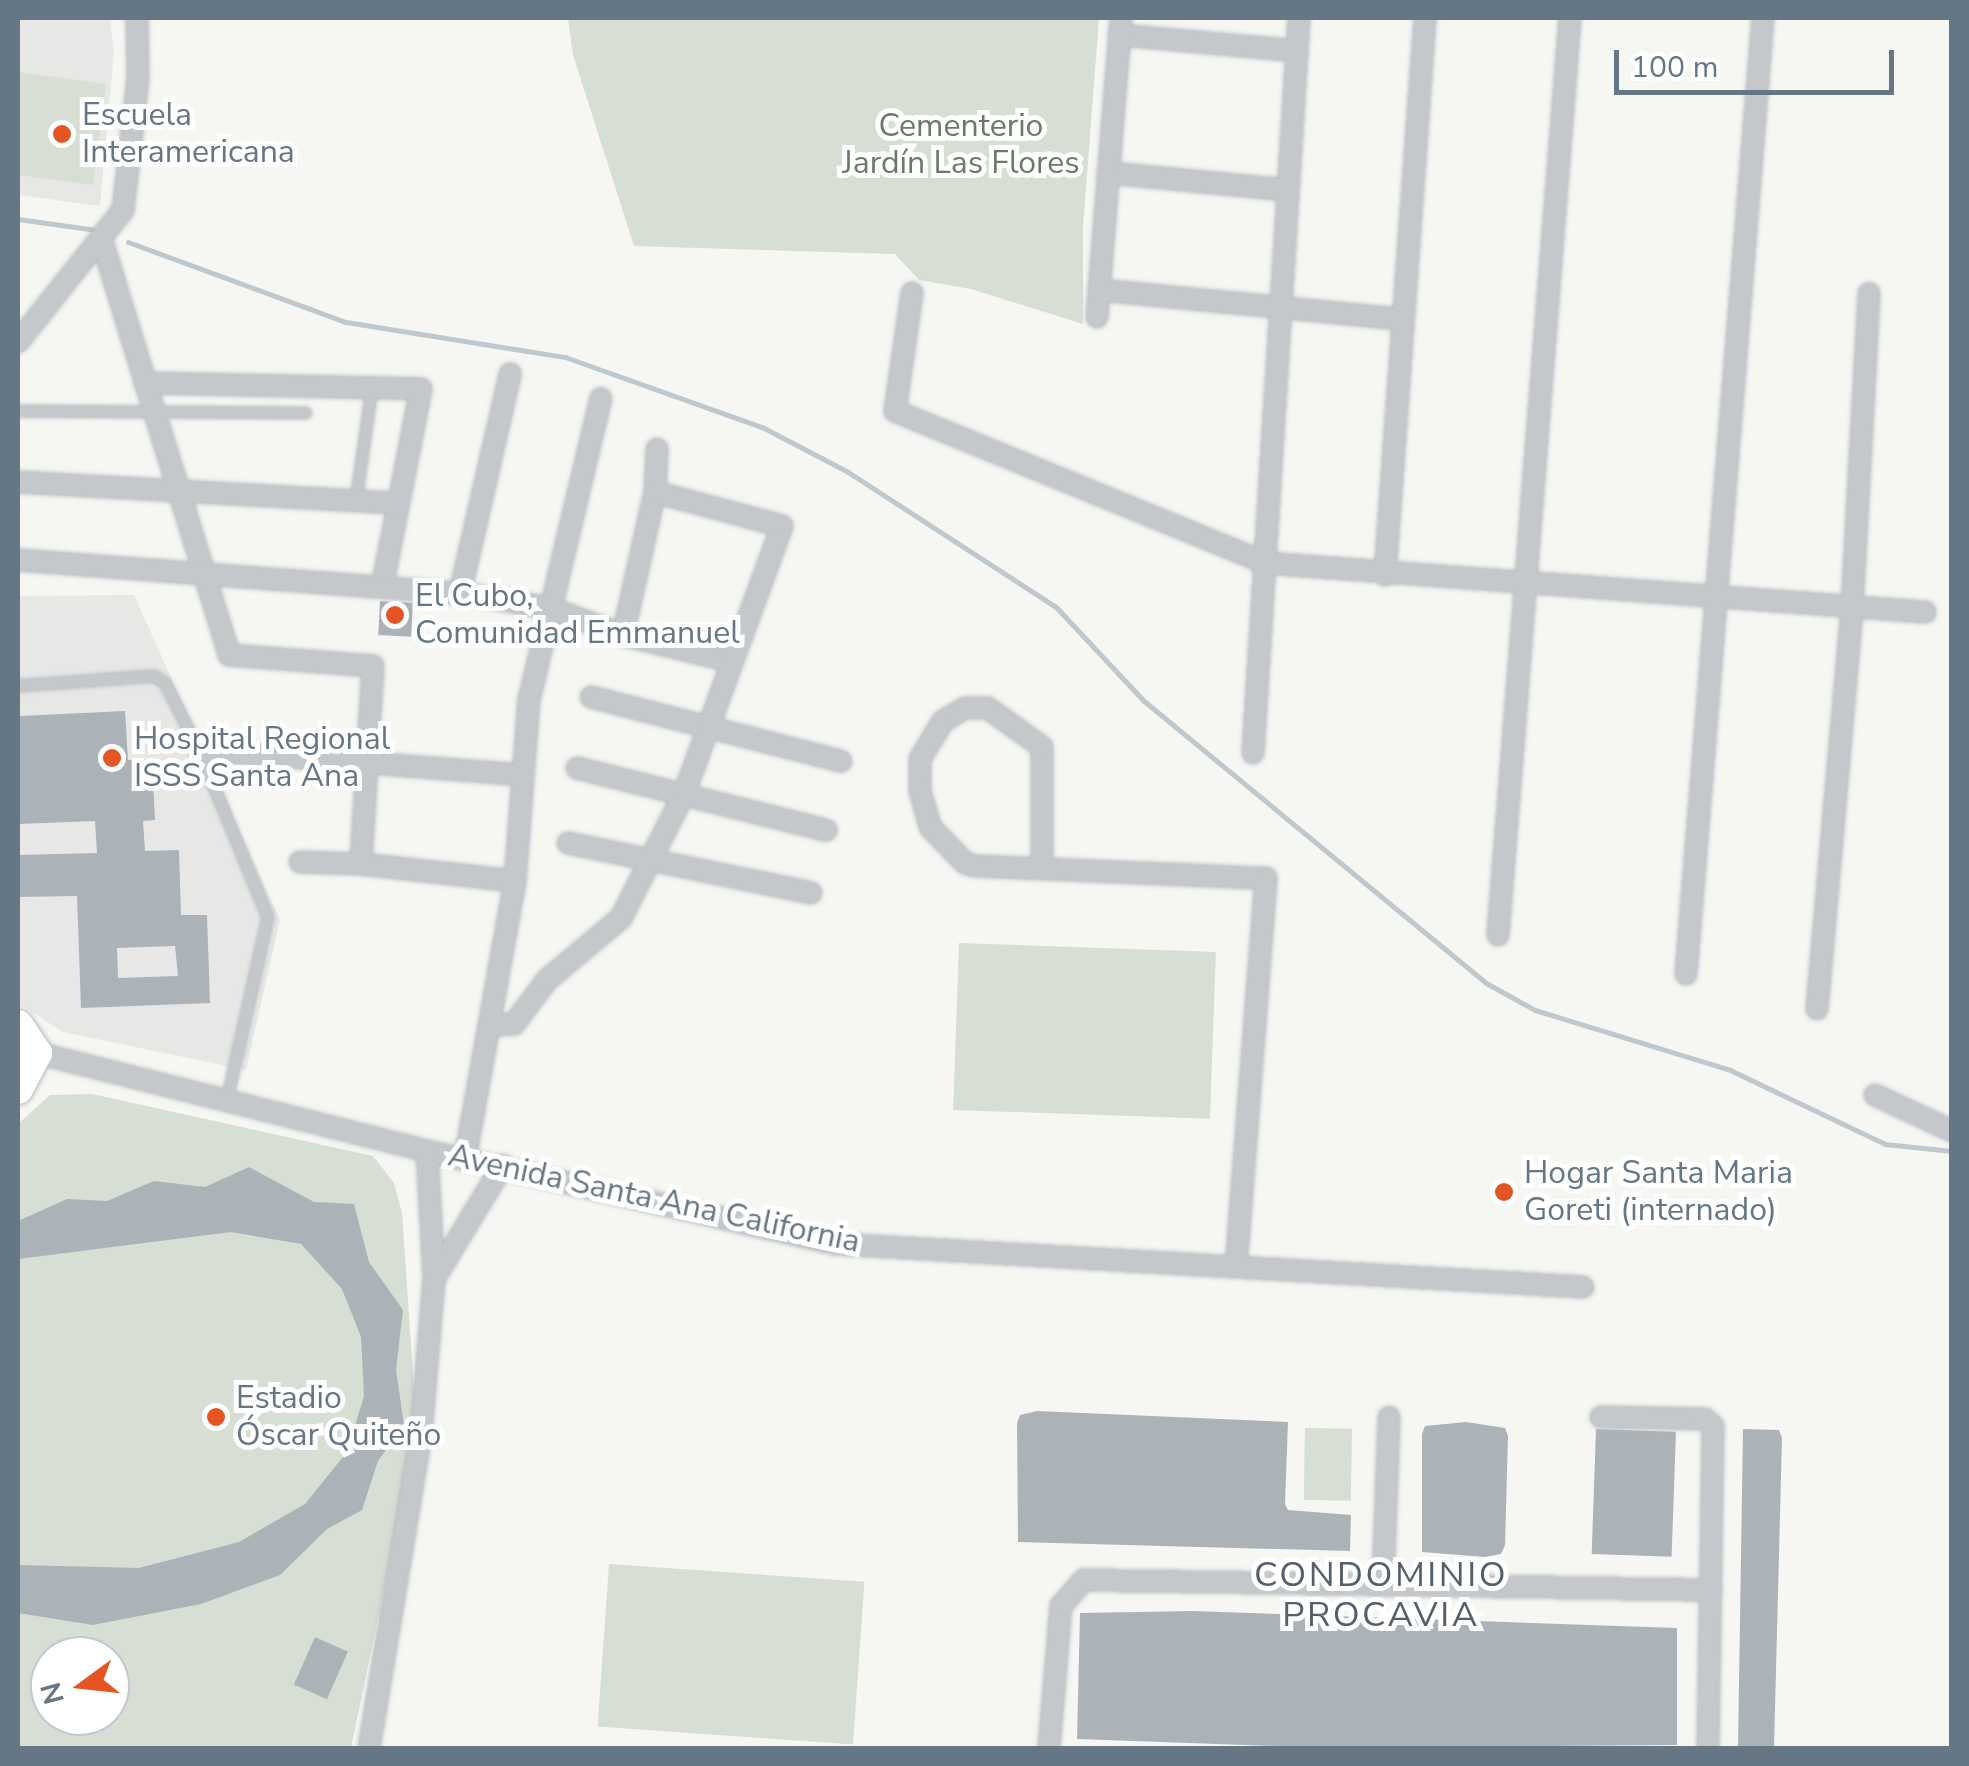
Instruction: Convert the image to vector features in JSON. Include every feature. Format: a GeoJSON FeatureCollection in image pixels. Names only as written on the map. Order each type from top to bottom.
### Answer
{"type":"FeatureCollection","features":[{"type":"Feature","properties":{"kind":"street"},"geometry":{"type":"LineString","coordinates":[[18,342],[102,242],[125,200],[137,18]]}},
{"type":"Feature","properties":{"kind":"street"},"geometry":{"type":"LineString","coordinates":[[1253,753],[1299,18]]}},
{"type":"Feature","properties":{"kind":"street"},"geometry":{"type":"LineString","coordinates":[[1384,575],[1425,18]]}},
{"type":"Feature","properties":{"kind":"street"},"geometry":{"type":"LineString","coordinates":[[1498,934],[1570,18]]}},
{"type":"Feature","properties":{"kind":"street"},"geometry":{"type":"LineString","coordinates":[[1686,974],[1763,18]]}},
{"type":"Feature","properties":{"kind":"street"},"geometry":{"type":"LineString","coordinates":[[1097,317],[1120,26],[1297,51]]}},
{"type":"Feature","properties":{"kind":"street"},"geometry":{"type":"LineString","coordinates":[[1108,174],[1288,190]]}},
{"type":"Feature","properties":{"kind":"street"},"geometry":{"type":"LineString","coordinates":[[102,242],[229,655],[373,666],[361,864]]}},
{"type":"Feature","properties":{"kind":"street"},"geometry":{"type":"LineString","coordinates":[[1099,290],[1402,318]]}},
{"type":"Feature","properties":{"kind":"street"},"geometry":{"type":"LineString","coordinates":[[912,293],[895,412],[1265,563],[1384,575],[1925,612]]}},
{"type":"Feature","properties":{"kind":"street"},"geometry":{"type":"LineString","coordinates":[[1818,1009],[1852,608],[1869,293]]}},
{"type":"Feature","properties":{"kind":"street"},"geometry":{"type":"LineString","coordinates":[[460,593],[510,374]]}},
{"type":"Feature","properties":{"kind":"street"},"geometry":{"type":"LineString","coordinates":[[146,383],[421,389],[394,503],[382,587]]}},
{"type":"Feature","properties":{"kind":"street"},"geometry":{"type":"LineString","coordinates":[[465,1159],[515,880],[530,700],[601,398]]}},
{"type":"Feature","properties":{"kind":"street"},"geometry":{"type":"LineString","coordinates":[[623,636],[655,492],[657,449]]}},
{"type":"Feature","properties":{"kind":"street"},"geometry":{"type":"LineString","coordinates":[[18,482],[394,503]]}},
{"type":"Feature","properties":{"kind":"street"},"geometry":{"type":"LineString","coordinates":[[490,1026],[514,1024],[547,980],[608,934],[684,794],[782,526],[655,492]]}},
{"type":"Feature","properties":{"kind":"street"},"geometry":{"type":"LineString","coordinates":[[18,560],[460,593],[550,608],[623,636],[730,661]]}},
{"type":"Feature","properties":{"kind":"street"},"geometry":{"type":"LineString","coordinates":[[591,698],[841,761]]}},
{"type":"Feature","properties":{"kind":"street"},"geometry":{"type":"LineString","coordinates":[[1042,868],[1042,747],[988,708],[965,708],[943,721],[920,758],[930,827],[965,863],[1042,868],[1266,878],[1236,1266]]}},
{"type":"Feature","properties":{"kind":"street"},"geometry":{"type":"LineString","coordinates":[[198,750],[368,760],[522,775]]}},
{"type":"Feature","properties":{"kind":"street"},"geometry":{"type":"LineString","coordinates":[[577,768],[826,830]]}},
{"type":"Feature","properties":{"kind":"street"},"geometry":{"type":"LineString","coordinates":[[568,842],[812,893]]}},
{"type":"Feature","properties":{"kind":"street"},"geometry":{"type":"LineString","coordinates":[[300,862],[361,864],[515,880]]}},
{"type":"Feature","properties":{"kind":"street"},"geometry":{"type":"LineString","coordinates":[[18,1025],[27,1052],[18,1088]]}},
{"type":"Feature","properties":{"kind":"street","name":"Avenida Santa Ana California"},"geometry":{"type":"LineString","coordinates":[[27,1052],[427,1151],[836,1244],[1583,1287]]}},
{"type":"Feature","properties":{"kind":"street"},"geometry":{"type":"LineString","coordinates":[[1874,1095],[1952,1131]]}},
{"type":"Feature","properties":{"kind":"street"},"geometry":{"type":"LineString","coordinates":[[369,1748],[421,1434],[434,1279],[427,1151]]}},
{"type":"Feature","properties":{"kind":"street"},"geometry":{"type":"LineString","coordinates":[[434,1279],[503,1166]]}},
{"type":"Feature","properties":{"kind":"street"},"geometry":{"type":"LineString","coordinates":[[1600,1416],[1712,1424],[1708,1748]]}},
{"type":"Feature","properties":{"kind":"street"},"geometry":{"type":"LineString","coordinates":[[1383,1582],[1389,1417]]}},
{"type":"Feature","properties":{"kind":"street"},"geometry":{"type":"LineString","coordinates":[[1049,1748],[1061,1606],[1084,1580],[1711,1590]]}},
{"type":"Feature","properties":{"kind":"lane"},"geometry":{"type":"LineString","coordinates":[[356,501],[373,388]]}},
{"type":"Feature","properties":{"kind":"lane"},"geometry":{"type":"LineString","coordinates":[[18,411],[306,413]]}},
{"type":"Feature","properties":{"kind":"lane"},"geometry":{"type":"LineString","coordinates":[[18,686],[154,676],[164,683],[198,750],[268,917],[226,1101]]}},
{"type":"Feature","properties":{"kind":"shaded area","name":"Escuela Interamericana"},"geometry":{"type":"Polygon","coordinates":[[[18,18],[110,18],[114,52],[100,206],[18,195],[18,18]]]}},
{"type":"Feature","properties":{"kind":"shaded area","name":"Hospital Regional ISSS Santa Ana"},"geometry":{"type":"Polygon","coordinates":[[[134,595],[280,920],[246,1070],[63,1032],[18,1003],[18,596],[134,595]]]}},
{"type":"Feature","properties":{"kind":"green space","name":"Cementerio Jardín Las Flores"},"geometry":{"type":"Polygon","coordinates":[[[568,18],[1099,18],[1083,227],[1083,324],[971,289],[919,280],[895,254],[634,246],[573,55],[568,18]]]}},
{"type":"Feature","properties":{"kind":"green space"},"geometry":{"type":"Polygon","coordinates":[[[18,72],[106,84],[93,185],[18,175],[18,72]]]}},
{"type":"Feature","properties":{"kind":"green space"},"geometry":{"type":"Polygon","coordinates":[[[959,943],[1216,952],[1210,1119],[953,1110],[959,943]]]}},
{"type":"Feature","properties":{"kind":"green space","name":"Estadio Óscar Quiteño"},"geometry":{"type":"Polygon","coordinates":[[[92,1094],[373,1156],[394,1183],[402,1213],[415,1404],[408,1473],[351,1748],[18,1747],[18,1124],[50,1095],[92,1094]]]}},
{"type":"Feature","properties":{"kind":"green space"},"geometry":{"type":"Polygon","coordinates":[[[1305,1428],[1352,1429],[1351,1501],[1304,1500],[1305,1428]]]}},
{"type":"Feature","properties":{"kind":"green space"},"geometry":{"type":"Polygon","coordinates":[[[609,1564],[864,1582],[853,1744],[598,1727],[609,1564]]]}},
{"type":"Feature","properties":{"kind":"building","name":"El Cubo, Comunidad Emmanuel"},"geometry":{"type":"Polygon","coordinates":[[[380,601],[413,603],[411,637],[378,635],[380,601]]]}},
{"type":"Feature","properties":{"kind":"building"},"geometry":{"type":"Polygon","coordinates":[[[125,711],[128,760],[152,759],[155,820],[143,821],[145,851],[179,850],[181,915],[207,915],[210,1003],[81,1008],[77,896],[18,897],[18,855],[97,853],[95,821],[18,824],[20,716],[125,711]],[[175,946],[117,948],[118,978],[178,976],[175,946]]]}},
{"type":"Feature","properties":{"kind":"building"},"geometry":{"type":"Polygon","coordinates":[[[249,1167],[314,1202],[354,1204],[369,1262],[403,1310],[396,1370],[404,1425],[378,1461],[362,1510],[327,1529],[280,1575],[201,1604],[93,1625],[18,1613],[18,1565],[139,1568],[239,1542],[305,1504],[347,1452],[364,1396],[361,1337],[342,1289],[301,1244],[231,1232],[18,1259],[18,1221],[67,1199],[107,1201],[154,1181],[205,1187],[249,1167]]]}},
{"type":"Feature","properties":{"kind":"building"},"geometry":{"type":"Polygon","coordinates":[[[1037,1411],[1288,1422],[1285,1504],[1288,1510],[1351,1515],[1350,1551],[1018,1542],[1017,1423],[1020,1415],[1037,1411]]]}},
{"type":"Feature","properties":{"kind":"building"},"geometry":{"type":"Polygon","coordinates":[[[1466,1422],[1505,1428],[1508,1436],[1505,1545],[1501,1554],[1485,1557],[1422,1552],[1422,1434],[1425,1426],[1466,1422]]]}},
{"type":"Feature","properties":{"kind":"building"},"geometry":{"type":"Polygon","coordinates":[[[1596,1429],[1676,1432],[1672,1557],[1592,1554],[1596,1429]]]}},
{"type":"Feature","properties":{"kind":"building"},"geometry":{"type":"Polygon","coordinates":[[[1743,1429],[1779,1430],[1782,1438],[1774,1748],[1738,1747],[1743,1429]]]}},
{"type":"Feature","properties":{"kind":"building"},"geometry":{"type":"Polygon","coordinates":[[[1193,1611],[1677,1628],[1677,1745],[1330,1748],[1077,1739],[1080,1613],[1193,1611]]]}},
{"type":"Feature","properties":{"kind":"building"},"geometry":{"type":"Polygon","coordinates":[[[315,1637],[348,1652],[327,1699],[294,1685],[315,1637]]]}},
{"type":"Feature","properties":{"kind":"waterway"},"geometry":{"type":"LineString","coordinates":[[18,219],[96,230]]}},
{"type":"Feature","properties":{"kind":"waterway"},"geometry":{"type":"LineString","coordinates":[[128,242],[346,322],[565,357],[764,428],[848,472],[1056,607],[1144,701],[1486,983],[1535,1010],[1730,1070],[1885,1144],[1952,1151]]}},
{"type":"Feature","properties":{"kind":"place","name":"Escuela Interamericana"},"geometry":{"type":"Point","coordinates":[62,134]}},
{"type":"Feature","properties":{"kind":"place","name":"El Cubo, Comunidad Emmanuel"},"geometry":{"type":"Point","coordinates":[395,615]}},
{"type":"Feature","properties":{"kind":"place","name":"Hospital Regional ISSS Santa Ana"},"geometry":{"type":"Point","coordinates":[112,758]}},
{"type":"Feature","properties":{"kind":"place","name":"Hogar Santa Maria Goreti (internado)"},"geometry":{"type":"Point","coordinates":[1504,1192]}},
{"type":"Feature","properties":{"kind":"place","name":"Estadio Óscar Quiteño"},"geometry":{"type":"Point","coordinates":[216,1417]}},
{"type":"Feature","properties":{"kind":"district","name":"CONDOMINIO PROCAVIA"},"geometry":{"type":"Point","coordinates":[1381,1595]}}]}
